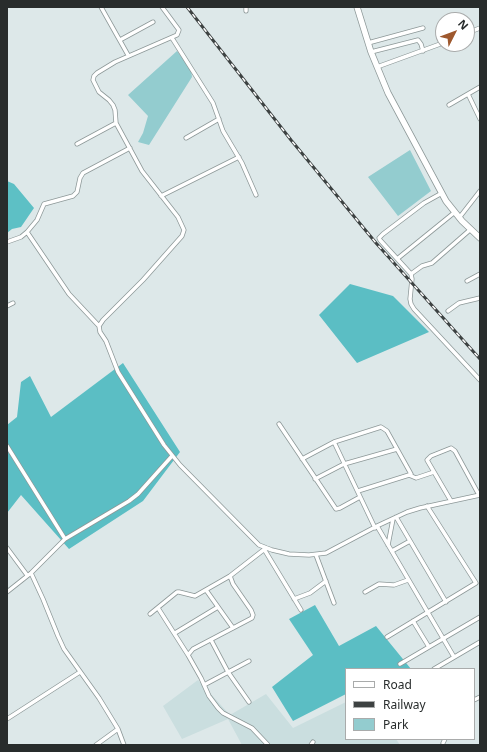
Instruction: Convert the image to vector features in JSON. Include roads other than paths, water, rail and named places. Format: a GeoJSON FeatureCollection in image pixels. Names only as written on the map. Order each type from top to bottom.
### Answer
{"type":"FeatureCollection","features":[{"type":"Feature","properties":{"kind":"main road"},"geometry":{"type":"LineString","coordinates":[[357,7],[371,52],[388,93],[442,193],[459,218],[480,238]]}},
{"type":"Feature","properties":{"kind":"street"},"geometry":{"type":"LineString","coordinates":[[101,7],[128,55]]}},
{"type":"Feature","properties":{"kind":"street"},"geometry":{"type":"LineString","coordinates":[[99,326],[182,236],[184,230],[178,217],[145,177],[116,123],[113,105],[98,92],[93,80],[94,76],[101,69],[128,55],[177,35],[179,30],[162,7]]}},
{"type":"Feature","properties":{"kind":"street"},"geometry":{"type":"LineString","coordinates":[[120,40],[154,22]]}},
{"type":"Feature","properties":{"kind":"street"},"geometry":{"type":"LineString","coordinates":[[368,42],[423,28]]}},
{"type":"Feature","properties":{"kind":"street"},"geometry":{"type":"LineString","coordinates":[[172,38],[213,103],[226,137],[239,157],[256,195]]}},
{"type":"Feature","properties":{"kind":"street"},"geometry":{"type":"LineString","coordinates":[[371,52],[418,40],[424,51]]}},
{"type":"Feature","properties":{"kind":"street"},"geometry":{"type":"LineString","coordinates":[[378,68],[435,46]]}},
{"type":"Feature","properties":{"kind":"street"},"geometry":{"type":"LineString","coordinates":[[449,105],[480,87]]}},
{"type":"Feature","properties":{"kind":"street"},"geometry":{"type":"LineString","coordinates":[[468,94],[480,119]]}},
{"type":"Feature","properties":{"kind":"street"},"geometry":{"type":"LineString","coordinates":[[186,138],[219,119]]}},
{"type":"Feature","properties":{"kind":"street"},"geometry":{"type":"LineString","coordinates":[[77,144],[116,123]]}},
{"type":"Feature","properties":{"kind":"street"},"geometry":{"type":"LineString","coordinates":[[7,242],[21,237],[28,232],[37,220],[44,204],[74,196],[77,192],[80,178],[83,173],[130,148]]}},
{"type":"Feature","properties":{"kind":"street"},"geometry":{"type":"LineString","coordinates":[[161,196],[239,157]]}},
{"type":"Feature","properties":{"kind":"street"},"geometry":{"type":"LineString","coordinates":[[459,218],[480,191]]}},
{"type":"Feature","properties":{"kind":"street"},"geometry":{"type":"LineString","coordinates":[[442,193],[424,203],[381,236],[380,240],[411,274],[411,304],[480,380]]}},
{"type":"Feature","properties":{"kind":"street"},"geometry":{"type":"LineString","coordinates":[[397,259],[455,212]]}},
{"type":"Feature","properties":{"kind":"street"},"geometry":{"type":"LineString","coordinates":[[411,274],[422,266],[432,263],[471,229]]}},
{"type":"Feature","properties":{"kind":"street"},"geometry":{"type":"LineString","coordinates":[[28,232],[69,294],[99,326],[100,332],[106,341],[118,372],[172,456],[250,536],[265,548],[301,610]]}},
{"type":"Feature","properties":{"kind":"street"},"geometry":{"type":"LineString","coordinates":[[467,280],[480,274]]}},
{"type":"Feature","properties":{"kind":"street"},"geometry":{"type":"LineString","coordinates":[[448,311],[459,303],[480,298]]}},
{"type":"Feature","properties":{"kind":"street"},"geometry":{"type":"LineString","coordinates":[[7,306],[13,303]]}},
{"type":"Feature","properties":{"kind":"street"},"geometry":{"type":"LineString","coordinates":[[279,424],[336,509],[360,497]]}},
{"type":"Feature","properties":{"kind":"street"},"geometry":{"type":"LineString","coordinates":[[302,459],[334,442],[382,427],[387,431],[411,474],[416,478],[434,472]]}},
{"type":"Feature","properties":{"kind":"street"},"geometry":{"type":"LineString","coordinates":[[334,442],[376,527],[454,657]]}},
{"type":"Feature","properties":{"kind":"street"},"geometry":{"type":"LineString","coordinates":[[7,446],[65,539]]}},
{"type":"Feature","properties":{"kind":"street"},"geometry":{"type":"LineString","coordinates":[[265,548],[289,554],[318,555],[326,553],[394,518],[427,506],[451,501],[479,495],[453,449],[448,448],[428,458],[428,462],[451,501]]}},
{"type":"Feature","properties":{"kind":"street"},"geometry":{"type":"LineString","coordinates":[[315,479],[344,464],[397,449]]}},
{"type":"Feature","properties":{"kind":"street"},"geometry":{"type":"LineString","coordinates":[[7,592],[29,574],[65,539],[129,501],[138,494],[172,456]]}},
{"type":"Feature","properties":{"kind":"street"},"geometry":{"type":"LineString","coordinates":[[358,491],[411,474]]}},
{"type":"Feature","properties":{"kind":"street"},"geometry":{"type":"LineString","coordinates":[[427,506],[476,583]]}},
{"type":"Feature","properties":{"kind":"street"},"geometry":{"type":"LineString","coordinates":[[394,518],[410,541],[446,602]]}},
{"type":"Feature","properties":{"kind":"street"},"geometry":{"type":"LineString","coordinates":[[388,545],[394,518]]}},
{"type":"Feature","properties":{"kind":"street"},"geometry":{"type":"LineString","coordinates":[[392,552],[410,541]]}},
{"type":"Feature","properties":{"kind":"street"},"geometry":{"type":"LineString","coordinates":[[7,548],[29,574],[43,599],[64,648],[99,698],[118,729],[124,745]]}},
{"type":"Feature","properties":{"kind":"street"},"geometry":{"type":"LineString","coordinates":[[150,614],[177,592],[195,596],[206,590],[230,576],[265,548]]}},
{"type":"Feature","properties":{"kind":"street"},"geometry":{"type":"LineString","coordinates":[[318,555],[334,603]]}},
{"type":"Feature","properties":{"kind":"street"},"geometry":{"type":"LineString","coordinates":[[188,655],[193,649],[252,618],[253,615],[232,584],[230,576]]}},
{"type":"Feature","properties":{"kind":"street"},"geometry":{"type":"LineString","coordinates":[[365,592],[377,585],[394,585],[408,580]]}},
{"type":"Feature","properties":{"kind":"street"},"geometry":{"type":"LineString","coordinates":[[387,637],[480,580]]}},
{"type":"Feature","properties":{"kind":"street"},"geometry":{"type":"LineString","coordinates":[[294,599],[310,593],[326,581]]}},
{"type":"Feature","properties":{"kind":"street"},"geometry":{"type":"LineString","coordinates":[[206,590],[233,628]]}},
{"type":"Feature","properties":{"kind":"street"},"geometry":{"type":"LineString","coordinates":[[175,633],[218,607]]}},
{"type":"Feature","properties":{"kind":"street"},"geometry":{"type":"LineString","coordinates":[[158,608],[188,655],[212,702],[223,713],[252,728],[268,745]]}},
{"type":"Feature","properties":{"kind":"street"},"geometry":{"type":"LineString","coordinates":[[400,664],[480,616]]}},
{"type":"Feature","properties":{"kind":"street"},"geometry":{"type":"LineString","coordinates":[[413,621],[429,647]]}},
{"type":"Feature","properties":{"kind":"street"},"geometry":{"type":"LineString","coordinates":[[211,640],[228,672],[248,702]]}},
{"type":"Feature","properties":{"kind":"street"},"geometry":{"type":"LineString","coordinates":[[436,668],[480,642]]}},
{"type":"Feature","properties":{"kind":"street"},"geometry":{"type":"LineString","coordinates":[[204,685],[248,660]]}},
{"type":"Feature","properties":{"kind":"street"},"geometry":{"type":"LineString","coordinates":[[7,719],[80,672]]}},
{"type":"Feature","properties":{"kind":"street"},"geometry":{"type":"LineString","coordinates":[[96,745],[118,729]]}},
{"type":"Feature","properties":{"kind":"railway"},"geometry":{"type":"LineString","coordinates":[[187,7],[291,140],[376,243],[480,359]]}}]}
